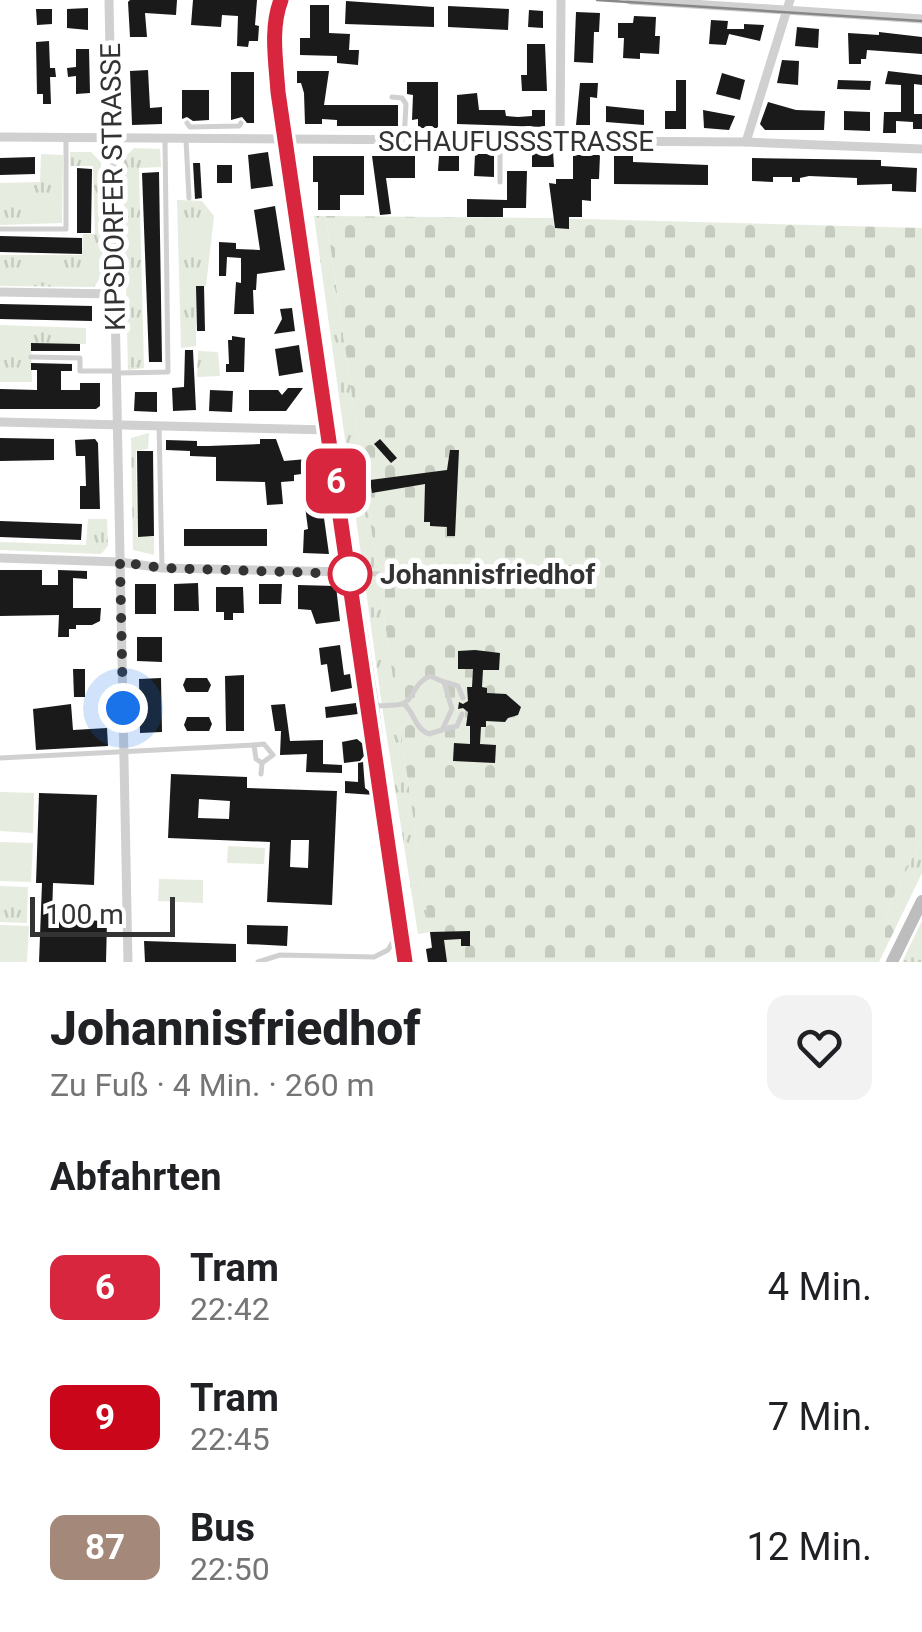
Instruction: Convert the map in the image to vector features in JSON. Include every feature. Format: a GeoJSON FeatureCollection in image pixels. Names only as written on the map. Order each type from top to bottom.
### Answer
{"type":"FeatureCollection","features":[{"type":"Feature","properties":{"kind":"main road"},"geometry":{"type":"LineString","coordinates":[[280,0],[278,56],[287,140],[373,706],[406,962]]}},
{"type":"Feature","properties":{"kind":"main road"},"geometry":{"type":"LineString","coordinates":[[892,962],[922,901]]}},
{"type":"Feature","properties":{"kind":"street","name":"KIPSDORFER STRASSE"},"geometry":{"type":"LineString","coordinates":[[108,0],[128,962]]}},
{"type":"Feature","properties":{"kind":"street"},"geometry":{"type":"LineString","coordinates":[[560,140],[561,0]]}},
{"type":"Feature","properties":{"kind":"street"},"geometry":{"type":"LineString","coordinates":[[630,0],[789,5],[922,19]]}},
{"type":"Feature","properties":{"kind":"street"},"geometry":{"type":"LineString","coordinates":[[746,142],[789,5]]}},
{"type":"Feature","properties":{"kind":"street","name":"SCHAUFUSSSTRASSE"},"geometry":{"type":"LineString","coordinates":[[0,137],[746,142],[922,148]]}},
{"type":"Feature","properties":{"kind":"street"},"geometry":{"type":"LineString","coordinates":[[0,292],[114,294]]}},
{"type":"Feature","properties":{"kind":"street"},"geometry":{"type":"LineString","coordinates":[[0,422],[331,430]]}},
{"type":"Feature","properties":{"kind":"street"},"geometry":{"type":"LineString","coordinates":[[0,558],[120,562],[162,568],[352,572]]}},
{"type":"Feature","properties":{"kind":"lane"},"geometry":{"type":"LineString","coordinates":[[392,97],[402,98],[406,104],[404,140]]}},
{"type":"Feature","properties":{"kind":"lane"},"geometry":{"type":"LineString","coordinates":[[187,123],[241,123]]}},
{"type":"Feature","properties":{"kind":"lane"},"geometry":{"type":"LineString","coordinates":[[216,126],[216,140]]}},
{"type":"Feature","properties":{"kind":"lane"},"geometry":{"type":"LineString","coordinates":[[0,229],[66,229],[66,139]]}},
{"type":"Feature","properties":{"kind":"lane","name":"KIPSDORFER STRASSE"},"geometry":{"type":"LineString","coordinates":[[117,372],[168,372],[165,140]]}},
{"type":"Feature","properties":{"kind":"lane"},"geometry":{"type":"LineString","coordinates":[[186,140],[189,198]]}},
{"type":"Feature","properties":{"kind":"lane"},"geometry":{"type":"LineString","coordinates":[[500,140],[500,182]]}},
{"type":"Feature","properties":{"kind":"lane"},"geometry":{"type":"LineString","coordinates":[[31,357],[80,358],[80,371],[117,372]]}},
{"type":"Feature","properties":{"kind":"lane"},"geometry":{"type":"LineString","coordinates":[[160,426],[162,568]]}},
{"type":"Feature","properties":{"kind":"lane"},"geometry":{"type":"LineString","coordinates":[[352,572],[378,574]]}},
{"type":"Feature","properties":{"kind":"lane"},"geometry":{"type":"LineString","coordinates":[[373,706],[404,704],[424,678],[438,677],[458,686],[463,698]]}},
{"type":"Feature","properties":{"kind":"lane"},"geometry":{"type":"LineString","coordinates":[[442,730],[452,710],[444,682]]}},
{"type":"Feature","properties":{"kind":"lane"},"geometry":{"type":"LineString","coordinates":[[404,704],[412,710],[418,727],[430,734],[457,726],[462,714]]}},
{"type":"Feature","properties":{"kind":"lane"},"geometry":{"type":"LineString","coordinates":[[0,758],[264,744],[273,755],[262,763]]}},
{"type":"Feature","properties":{"kind":"lane"},"geometry":{"type":"LineString","coordinates":[[254,745],[256,759],[262,763]]}},
{"type":"Feature","properties":{"kind":"lane"},"geometry":{"type":"LineString","coordinates":[[262,763],[262,774]]}},
{"type":"Feature","properties":{"kind":"lane"},"geometry":{"type":"LineString","coordinates":[[258,962],[280,955],[374,957],[388,950],[396,940],[401,923]]}},
{"type":"Feature","properties":{"kind":"green space"},"geometry":{"type":"Polygon","coordinates":[[[134,148],[160,149],[161,167],[139,168],[144,368],[128,370],[123,159],[134,148]]]}},
{"type":"Feature","properties":{"kind":"green space"},"geometry":{"type":"Polygon","coordinates":[[[70,152],[91,152],[101,162],[104,273],[94,287],[0,286],[0,255],[82,255],[83,234],[95,234],[93,166],[70,166],[70,152]]]}},
{"type":"Feature","properties":{"kind":"green space"},"geometry":{"type":"Polygon","coordinates":[[[41,154],[63,155],[62,223],[0,225],[0,183],[40,182],[41,154]]]}},
{"type":"Feature","properties":{"kind":"green space"},"geometry":{"type":"Polygon","coordinates":[[[177,200],[202,201],[214,216],[206,286],[196,286],[196,346],[181,348],[177,200]]]}},
{"type":"Feature","properties":{"kind":"green space"},"geometry":{"type":"Polygon","coordinates":[[[314,216],[326,216],[430,932],[418,934],[382,706],[314,216]]]}},
{"type":"Feature","properties":{"kind":"green space","name":"Johannisfriedhof"},"geometry":{"type":"Polygon","coordinates":[[[326,216],[922,228],[922,838],[885,915],[894,931],[879,962],[428,962],[426,949],[432,947],[326,216]]]}},
{"type":"Feature","properties":{"kind":"green space"},"geometry":{"type":"Polygon","coordinates":[[[0,325],[86,328],[86,344],[31,344],[32,382],[0,382],[0,325]]]}},
{"type":"Feature","properties":{"kind":"green space"},"geometry":{"type":"Polygon","coordinates":[[[198,351],[218,352],[220,376],[197,377],[198,351]]]}},
{"type":"Feature","properties":{"kind":"green space"},"geometry":{"type":"Polygon","coordinates":[[[149,433],[148,449],[136,451],[137,537],[154,537],[154,555],[133,550],[131,438],[149,433]]]}},
{"type":"Feature","properties":{"kind":"green space"},"geometry":{"type":"Polygon","coordinates":[[[88,519],[107,519],[108,546],[101,554],[0,550],[0,542],[86,545],[88,519]]]}},
{"type":"Feature","properties":{"kind":"green space"},"geometry":{"type":"Polygon","coordinates":[[[0,792],[34,793],[33,833],[0,831],[0,792]]]}},
{"type":"Feature","properties":{"kind":"green space"},"geometry":{"type":"Polygon","coordinates":[[[922,838],[922,873],[894,931],[885,915],[922,838]]]}},
{"type":"Feature","properties":{"kind":"green space"},"geometry":{"type":"Polygon","coordinates":[[[0,842],[33,843],[31,882],[0,881],[0,842]]]}},
{"type":"Feature","properties":{"kind":"green space"},"geometry":{"type":"Polygon","coordinates":[[[228,846],[265,848],[264,864],[227,863],[228,846]]]}},
{"type":"Feature","properties":{"kind":"green space"},"geometry":{"type":"Polygon","coordinates":[[[159,879],[203,880],[203,903],[158,901],[159,879]]]}},
{"type":"Feature","properties":{"kind":"green space"},"geometry":{"type":"Polygon","coordinates":[[[0,886],[28,887],[27,923],[0,922],[0,886]]]}},
{"type":"Feature","properties":{"kind":"green space"},"geometry":{"type":"Polygon","coordinates":[[[922,921],[922,962],[902,962],[922,921]]]}},
{"type":"Feature","properties":{"kind":"green space"},"geometry":{"type":"Polygon","coordinates":[[[0,925],[29,926],[27,962],[0,962],[0,925]]]}},
{"type":"Feature","properties":{"kind":"building"},"geometry":{"type":"Polygon","coordinates":[[[130,0],[177,0],[176,15],[145,13],[147,37],[130,37],[130,0]]]}},
{"type":"Feature","properties":{"kind":"building"},"geometry":{"type":"Polygon","coordinates":[[[193,0],[257,0],[258,41],[249,41],[248,47],[237,46],[238,16],[222,15],[221,27],[191,25],[193,0]]]}},
{"type":"Feature","properties":{"kind":"building"},"geometry":{"type":"Polygon","coordinates":[[[346,1],[434,7],[434,27],[345,24],[346,1]]]}},
{"type":"Feature","properties":{"kind":"building"},"geometry":{"type":"Polygon","coordinates":[[[310,5],[329,5],[329,33],[350,34],[349,50],[359,50],[358,65],[337,63],[337,56],[300,55],[300,38],[310,38],[310,5]]]}},
{"type":"Feature","properties":{"kind":"building"},"geometry":{"type":"Polygon","coordinates":[[[448,6],[509,9],[508,30],[448,27],[448,6]]]}},
{"type":"Feature","properties":{"kind":"building"},"geometry":{"type":"Polygon","coordinates":[[[88,8],[88,30],[67,28],[67,9],[88,8]]]}},
{"type":"Feature","properties":{"kind":"building"},"geometry":{"type":"Polygon","coordinates":[[[36,9],[52,9],[52,24],[37,25],[36,9]]]}},
{"type":"Feature","properties":{"kind":"building"},"geometry":{"type":"Polygon","coordinates":[[[529,10],[543,11],[543,28],[528,27],[529,10]]]}},
{"type":"Feature","properties":{"kind":"building"},"geometry":{"type":"Polygon","coordinates":[[[576,12],[600,13],[599,32],[594,32],[593,63],[574,62],[576,12]]]}},
{"type":"Feature","properties":{"kind":"building"},"geometry":{"type":"Polygon","coordinates":[[[634,16],[656,17],[659,54],[640,53],[640,59],[623,58],[624,38],[618,38],[618,23],[633,23],[634,16]]]}},
{"type":"Feature","properties":{"kind":"building"},"geometry":{"type":"Polygon","coordinates":[[[711,20],[728,21],[727,29],[744,29],[744,24],[764,25],[760,41],[729,34],[726,45],[709,44],[711,20]]]}},
{"type":"Feature","properties":{"kind":"building"},"geometry":{"type":"Polygon","coordinates":[[[797,27],[819,29],[818,48],[795,46],[797,27]]]}},
{"type":"Feature","properties":{"kind":"building"},"geometry":{"type":"Polygon","coordinates":[[[848,33],[922,37],[922,54],[867,50],[861,64],[849,64],[848,33]]]}},
{"type":"Feature","properties":{"kind":"building"},"geometry":{"type":"Polygon","coordinates":[[[49,41],[50,68],[55,68],[56,77],[50,77],[51,104],[43,104],[43,94],[37,94],[36,42],[49,41]]]}},
{"type":"Feature","properties":{"kind":"building"},"geometry":{"type":"Polygon","coordinates":[[[527,44],[545,44],[547,91],[522,91],[521,75],[527,75],[527,44]]]}},
{"type":"Feature","properties":{"kind":"building"},"geometry":{"type":"Polygon","coordinates":[[[76,49],[89,49],[90,93],[76,94],[76,76],[68,77],[67,68],[76,67],[76,49]]]}},
{"type":"Feature","properties":{"kind":"building"},"geometry":{"type":"Polygon","coordinates":[[[782,60],[799,61],[798,85],[777,83],[782,60]]]}},
{"type":"Feature","properties":{"kind":"building"},"geometry":{"type":"Polygon","coordinates":[[[148,70],[150,108],[162,107],[162,124],[132,125],[130,71],[148,70]]]}},
{"type":"Feature","properties":{"kind":"building"},"geometry":{"type":"Polygon","coordinates":[[[297,71],[329,71],[324,105],[398,105],[398,126],[337,126],[337,120],[322,119],[322,124],[305,124],[304,93],[301,83],[297,83],[297,71]]]}},
{"type":"Feature","properties":{"kind":"building"},"geometry":{"type":"Polygon","coordinates":[[[888,71],[922,75],[922,85],[914,84],[914,114],[922,114],[922,129],[913,129],[913,122],[896,121],[896,133],[883,133],[884,112],[901,112],[901,85],[885,84],[888,71]]]}},
{"type":"Feature","properties":{"kind":"building"},"geometry":{"type":"Polygon","coordinates":[[[231,72],[254,72],[254,123],[247,123],[242,117],[231,120],[231,72]]]}},
{"type":"Feature","properties":{"kind":"building"},"geometry":{"type":"Polygon","coordinates":[[[722,73],[745,80],[740,100],[716,94],[722,73]]]}},
{"type":"Feature","properties":{"kind":"building"},"geometry":{"type":"Polygon","coordinates":[[[676,80],[686,80],[686,129],[665,129],[665,111],[676,111],[676,80]]]}},
{"type":"Feature","properties":{"kind":"building"},"geometry":{"type":"Polygon","coordinates":[[[838,80],[871,81],[870,90],[837,89],[838,80]]]}},
{"type":"Feature","properties":{"kind":"building"},"geometry":{"type":"Polygon","coordinates":[[[407,82],[438,82],[438,128],[418,128],[418,119],[412,120],[413,95],[407,94],[407,82]]]}},
{"type":"Feature","properties":{"kind":"building"},"geometry":{"type":"Polygon","coordinates":[[[580,83],[598,83],[597,98],[590,97],[590,125],[576,125],[580,83]]]}},
{"type":"Feature","properties":{"kind":"building"},"geometry":{"type":"Polygon","coordinates":[[[182,90],[209,90],[209,120],[182,119],[182,90]]]}},
{"type":"Feature","properties":{"kind":"building"},"geometry":{"type":"Polygon","coordinates":[[[477,93],[479,110],[505,110],[506,116],[518,117],[532,116],[532,110],[545,110],[545,127],[457,124],[457,95],[477,93]]]}},
{"type":"Feature","properties":{"kind":"building"},"geometry":{"type":"Polygon","coordinates":[[[768,102],[796,110],[825,111],[824,130],[765,130],[760,124],[768,102]]]}},
{"type":"Feature","properties":{"kind":"building"},"geometry":{"type":"Polygon","coordinates":[[[606,106],[644,110],[644,125],[606,122],[606,106]]]}},
{"type":"Feature","properties":{"kind":"building"},"geometry":{"type":"Polygon","coordinates":[[[703,110],[735,116],[729,130],[704,128],[703,110]]]}},
{"type":"Feature","properties":{"kind":"building"},"geometry":{"type":"Polygon","coordinates":[[[844,111],[870,112],[870,131],[844,130],[844,111]]]}},
{"type":"Feature","properties":{"kind":"building"},"geometry":{"type":"Polygon","coordinates":[[[553,151],[554,167],[532,167],[532,152],[553,151]]]}},
{"type":"Feature","properties":{"kind":"building"},"geometry":{"type":"Polygon","coordinates":[[[268,152],[273,186],[251,189],[248,155],[268,152]]]}},
{"type":"Feature","properties":{"kind":"building"},"geometry":{"type":"Polygon","coordinates":[[[475,154],[494,154],[494,177],[474,176],[475,154]]]}},
{"type":"Feature","properties":{"kind":"building"},"geometry":{"type":"Polygon","coordinates":[[[573,155],[600,155],[599,179],[591,179],[591,201],[582,200],[582,217],[569,217],[569,229],[555,228],[549,183],[573,179],[573,155]]]}},
{"type":"Feature","properties":{"kind":"building"},"geometry":{"type":"Polygon","coordinates":[[[313,156],[364,156],[364,195],[340,195],[340,210],[318,210],[313,156]]]}},
{"type":"Feature","properties":{"kind":"building"},"geometry":{"type":"Polygon","coordinates":[[[372,156],[415,156],[415,178],[386,178],[391,214],[380,215],[372,156]]]}},
{"type":"Feature","properties":{"kind":"building"},"geometry":{"type":"Polygon","coordinates":[[[439,156],[459,156],[459,171],[438,171],[439,156]]]}},
{"type":"Feature","properties":{"kind":"building"},"geometry":{"type":"Polygon","coordinates":[[[614,156],[633,156],[633,162],[708,165],[708,185],[614,184],[614,156]]]}},
{"type":"Feature","properties":{"kind":"building"},"geometry":{"type":"Polygon","coordinates":[[[35,157],[35,174],[0,175],[0,158],[35,157]]]}},
{"type":"Feature","properties":{"kind":"building"},"geometry":{"type":"Polygon","coordinates":[[[752,158],[881,160],[881,166],[917,168],[916,192],[892,191],[892,184],[857,185],[857,178],[809,176],[792,182],[792,177],[773,177],[773,182],[752,181],[752,158]]]}},
{"type":"Feature","properties":{"kind":"building"},"geometry":{"type":"Polygon","coordinates":[[[193,163],[200,163],[202,198],[195,199],[193,163]]]}},
{"type":"Feature","properties":{"kind":"building"},"geometry":{"type":"Polygon","coordinates":[[[217,165],[232,165],[232,183],[217,183],[217,165]]]}},
{"type":"Feature","properties":{"kind":"building"},"geometry":{"type":"Polygon","coordinates":[[[77,168],[92,169],[91,233],[77,233],[77,168]]]}},
{"type":"Feature","properties":{"kind":"building"},"geometry":{"type":"Polygon","coordinates":[[[507,171],[527,171],[526,208],[503,208],[503,217],[467,217],[467,199],[507,200],[507,171]]]}},
{"type":"Feature","properties":{"kind":"building"},"geometry":{"type":"Polygon","coordinates":[[[159,172],[162,362],[149,362],[142,173],[159,172]]]}},
{"type":"Feature","properties":{"kind":"building"},"geometry":{"type":"Polygon","coordinates":[[[275,206],[285,270],[257,274],[254,314],[234,314],[236,282],[241,283],[241,258],[227,257],[226,276],[219,276],[219,242],[236,243],[236,249],[260,250],[254,210],[275,206]]]}},
{"type":"Feature","properties":{"kind":"building"},"geometry":{"type":"Polygon","coordinates":[[[0,236],[82,238],[82,254],[0,252],[0,236]]]}},
{"type":"Feature","properties":{"kind":"building"},"geometry":{"type":"Polygon","coordinates":[[[196,286],[204,286],[205,331],[197,331],[196,286]]]}},
{"type":"Feature","properties":{"kind":"building"},"geometry":{"type":"Polygon","coordinates":[[[0,304],[92,306],[92,321],[0,319],[0,304]]]}},
{"type":"Feature","properties":{"kind":"building"},"geometry":{"type":"Polygon","coordinates":[[[292,308],[295,331],[274,334],[282,319],[280,309],[292,308]]]}},
{"type":"Feature","properties":{"kind":"building"},"geometry":{"type":"Polygon","coordinates":[[[232,336],[245,338],[244,372],[226,372],[228,340],[232,336]]]}},
{"type":"Feature","properties":{"kind":"building"},"geometry":{"type":"Polygon","coordinates":[[[31,343],[80,344],[80,351],[31,351],[31,343]]]}},
{"type":"Feature","properties":{"kind":"building"},"geometry":{"type":"Polygon","coordinates":[[[299,345],[303,372],[279,376],[275,349],[299,345]]]}},
{"type":"Feature","properties":{"kind":"building"},"geometry":{"type":"Polygon","coordinates":[[[185,350],[193,350],[196,410],[173,411],[172,388],[184,387],[185,350]]]}},
{"type":"Feature","properties":{"kind":"building"},"geometry":{"type":"Polygon","coordinates":[[[31,363],[72,364],[72,371],[61,371],[61,390],[80,390],[80,383],[100,383],[100,406],[0,409],[0,389],[37,390],[37,370],[31,370],[31,363]]]}},
{"type":"Feature","properties":{"kind":"building"},"geometry":{"type":"Polygon","coordinates":[[[288,388],[303,388],[286,411],[249,411],[249,390],[278,390],[282,395],[288,388]]]}},
{"type":"Feature","properties":{"kind":"building"},"geometry":{"type":"Polygon","coordinates":[[[210,390],[233,391],[232,412],[209,411],[210,390]]]}},
{"type":"Feature","properties":{"kind":"building"},"geometry":{"type":"Polygon","coordinates":[[[135,392],[157,392],[157,412],[134,411],[135,392]]]}},
{"type":"Feature","properties":{"kind":"building"},"geometry":{"type":"Polygon","coordinates":[[[0,438],[54,439],[54,460],[0,461],[0,438]]]}},
{"type":"Feature","properties":{"kind":"building"},"geometry":{"type":"Polygon","coordinates":[[[95,439],[100,509],[80,509],[80,486],[86,486],[85,456],[76,456],[75,440],[95,439]]]}},
{"type":"Feature","properties":{"kind":"building"},"geometry":{"type":"Polygon","coordinates":[[[260,439],[276,439],[284,461],[307,459],[309,473],[294,475],[294,481],[281,482],[283,504],[267,505],[265,482],[216,481],[216,457],[166,450],[166,440],[197,441],[197,446],[208,446],[260,444],[260,439]]]}},
{"type":"Feature","properties":{"kind":"building"},"geometry":{"type":"Polygon","coordinates":[[[380,439],[397,458],[391,463],[374,444],[380,439]]]}},
{"type":"Feature","properties":{"kind":"building"},"geometry":{"type":"Polygon","coordinates":[[[450,450],[459,450],[455,536],[447,536],[447,527],[424,522],[425,484],[372,493],[370,480],[447,470],[450,450]]]}},
{"type":"Feature","properties":{"kind":"building"},"geometry":{"type":"Polygon","coordinates":[[[137,451],[153,451],[154,536],[138,537],[137,451]]]}},
{"type":"Feature","properties":{"kind":"building"},"geometry":{"type":"Polygon","coordinates":[[[320,489],[329,554],[303,553],[304,530],[308,529],[303,491],[320,489]]]}},
{"type":"Feature","properties":{"kind":"building"},"geometry":{"type":"Polygon","coordinates":[[[0,521],[82,524],[81,540],[0,537],[0,521]]]}},
{"type":"Feature","properties":{"kind":"building"},"geometry":{"type":"Polygon","coordinates":[[[184,529],[267,529],[267,546],[184,546],[184,529]]]}},
{"type":"Feature","properties":{"kind":"building"},"geometry":{"type":"Polygon","coordinates":[[[0,570],[42,570],[42,585],[58,585],[58,570],[87,571],[87,579],[73,578],[73,608],[101,608],[100,621],[76,625],[76,629],[69,629],[69,637],[58,637],[59,615],[0,616],[0,570]]]}},
{"type":"Feature","properties":{"kind":"building"},"geometry":{"type":"Polygon","coordinates":[[[198,583],[199,611],[174,611],[174,584],[198,583]]]}},
{"type":"Feature","properties":{"kind":"building"},"geometry":{"type":"Polygon","coordinates":[[[135,584],[156,584],[156,614],[135,614],[135,584]]]}},
{"type":"Feature","properties":{"kind":"building"},"geometry":{"type":"Polygon","coordinates":[[[259,584],[282,584],[281,604],[259,604],[259,584]]]}},
{"type":"Feature","properties":{"kind":"building"},"geometry":{"type":"Polygon","coordinates":[[[298,585],[336,586],[340,621],[316,624],[311,610],[298,609],[298,585]]]}},
{"type":"Feature","properties":{"kind":"building"},"geometry":{"type":"Polygon","coordinates":[[[216,587],[243,587],[244,613],[233,613],[233,620],[224,620],[224,612],[216,612],[216,587]]]}},
{"type":"Feature","properties":{"kind":"building"},"geometry":{"type":"Polygon","coordinates":[[[137,637],[162,637],[162,662],[137,661],[137,637]]]}},
{"type":"Feature","properties":{"kind":"building"},"geometry":{"type":"Polygon","coordinates":[[[340,645],[344,675],[350,674],[352,688],[331,692],[327,664],[321,665],[319,648],[340,645]]]}},
{"type":"Feature","properties":{"kind":"building"},"geometry":{"type":"Polygon","coordinates":[[[458,651],[500,653],[499,670],[483,670],[482,687],[487,688],[487,693],[506,694],[521,707],[518,715],[505,722],[486,721],[486,727],[481,727],[480,744],[496,745],[495,763],[453,761],[454,743],[470,744],[468,712],[458,709],[459,702],[468,701],[467,687],[472,687],[473,669],[458,669],[458,651]]]}},
{"type":"Feature","properties":{"kind":"building"},"geometry":{"type":"Polygon","coordinates":[[[73,669],[85,669],[85,697],[74,697],[73,669]]]}},
{"type":"Feature","properties":{"kind":"building"},"geometry":{"type":"Polygon","coordinates":[[[244,675],[244,731],[226,731],[225,676],[244,675]]]}},
{"type":"Feature","properties":{"kind":"building"},"geometry":{"type":"Polygon","coordinates":[[[161,678],[162,732],[140,733],[139,679],[161,678]]]}},
{"type":"Feature","properties":{"kind":"building"},"geometry":{"type":"Polygon","coordinates":[[[186,678],[207,678],[211,685],[208,692],[186,692],[186,678]]]}},
{"type":"Feature","properties":{"kind":"building"},"geometry":{"type":"Polygon","coordinates":[[[356,703],[358,714],[326,718],[325,707],[356,703]]]}},
{"type":"Feature","properties":{"kind":"building"},"geometry":{"type":"Polygon","coordinates":[[[71,704],[73,730],[107,728],[108,746],[36,750],[33,709],[71,704]]]}},
{"type":"Feature","properties":{"kind":"building"},"geometry":{"type":"Polygon","coordinates":[[[285,704],[290,741],[323,740],[323,764],[342,765],[342,773],[306,772],[307,754],[280,755],[281,731],[275,731],[271,705],[285,704]]]}},
{"type":"Feature","properties":{"kind":"building"},"geometry":{"type":"Polygon","coordinates":[[[187,717],[209,717],[209,731],[187,731],[187,717]]]}},
{"type":"Feature","properties":{"kind":"building"},"geometry":{"type":"Polygon","coordinates":[[[357,739],[363,744],[364,756],[360,761],[344,763],[342,742],[357,739]]]}},
{"type":"Feature","properties":{"kind":"building"},"geometry":{"type":"Polygon","coordinates":[[[363,762],[365,788],[374,795],[345,793],[345,781],[358,782],[358,763],[363,762]]]}},
{"type":"Feature","properties":{"kind":"building"},"geometry":{"type":"Polygon","coordinates":[[[171,774],[247,777],[247,788],[337,791],[332,905],[267,902],[270,842],[168,838],[171,774]],[[199,799],[198,818],[229,819],[230,801],[199,799]],[[291,840],[290,867],[308,868],[309,840],[291,840]]]}},
{"type":"Feature","properties":{"kind":"building"},"geometry":{"type":"Polygon","coordinates":[[[39,793],[97,795],[94,885],[53,883],[52,919],[107,921],[106,962],[39,962],[39,793]]]}},
{"type":"Feature","properties":{"kind":"building"},"geometry":{"type":"Polygon","coordinates":[[[247,925],[288,926],[287,946],[247,944],[247,925]]]}},
{"type":"Feature","properties":{"kind":"building"},"geometry":{"type":"Polygon","coordinates":[[[470,931],[470,946],[461,946],[461,939],[444,940],[447,962],[428,962],[426,949],[432,948],[430,932],[470,931]]]}},
{"type":"Feature","properties":{"kind":"building"},"geometry":{"type":"Polygon","coordinates":[[[144,941],[236,944],[236,962],[145,962],[144,941]]]}},
{"type":"Feature","properties":{"kind":"tram line"},"geometry":{"type":"LineString","coordinates":[[278,0],[278,92],[405,962]]}},
{"type":"Feature","properties":{"kind":"tram line","name":"6"},"geometry":{"type":"LineString","coordinates":[[281,0],[275,46],[278,92],[405,962]]}},
{"type":"Feature","properties":{"kind":"tram line"},"geometry":{"type":"LineString","coordinates":[[597,0],[922,21]]}},
{"type":"Feature","properties":{"kind":"place","name":"Johannisfriedhof"},"geometry":{"type":"Point","coordinates":[350,574]}},
{"type":"Feature","properties":{"kind":"route"},"geometry":{"type":"LineString","coordinates":[[123,708],[120,562],[162,568],[350,574]]}}]}
